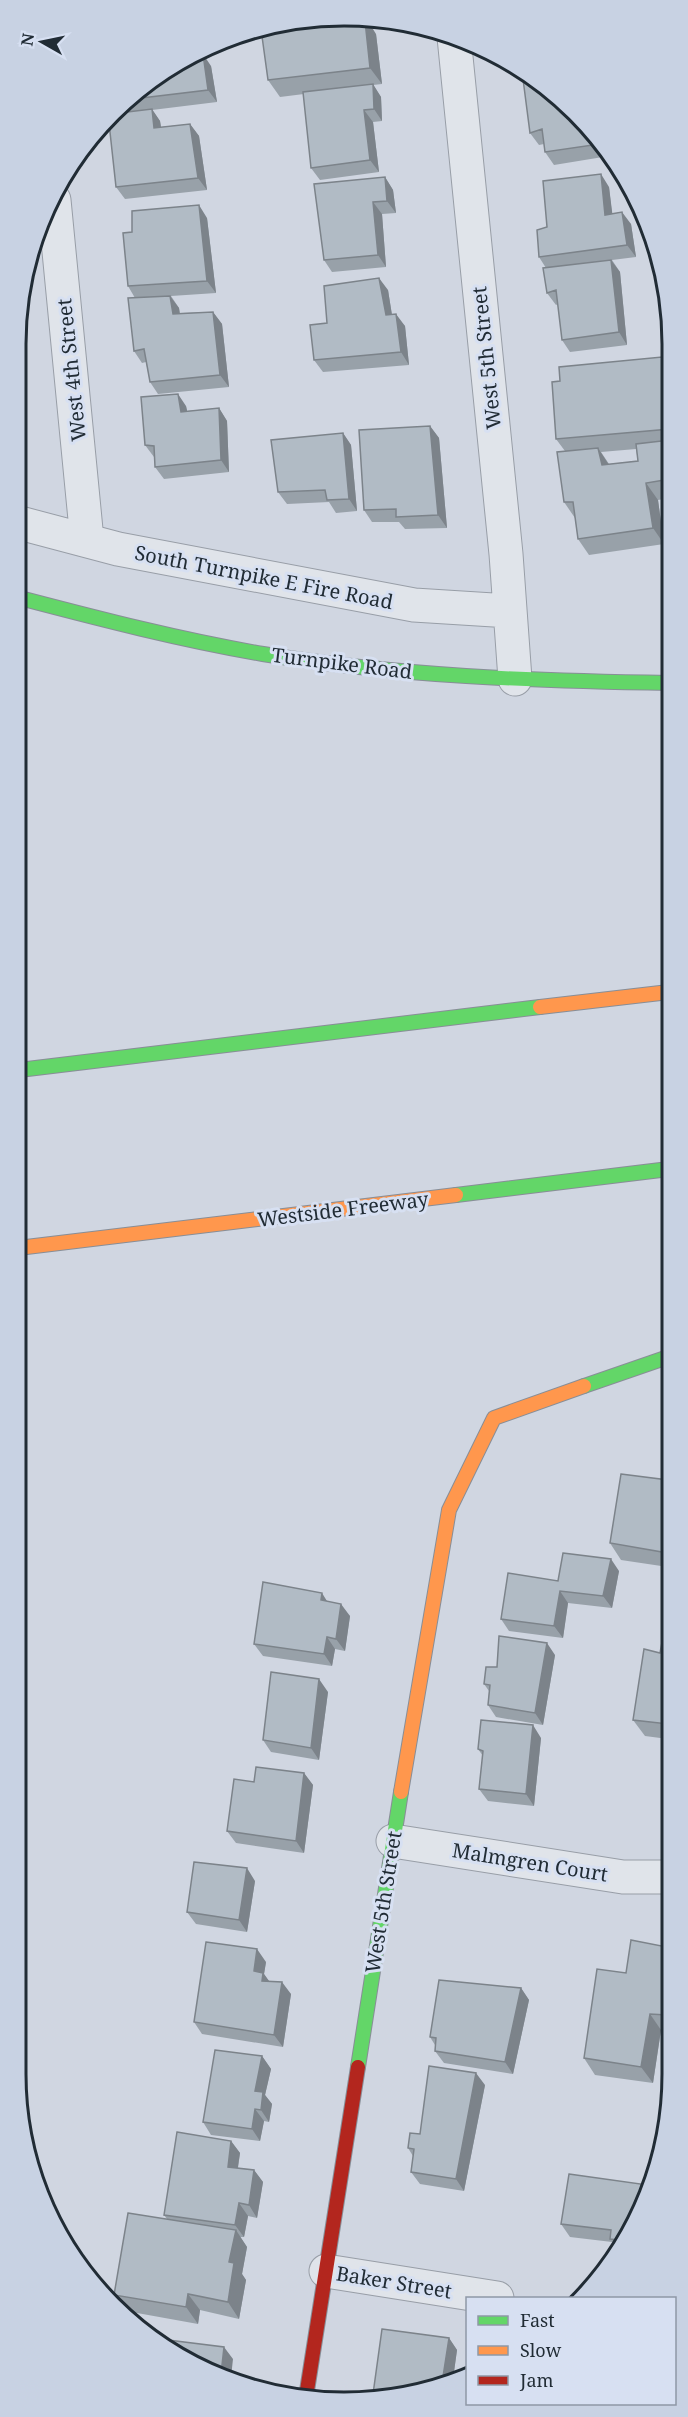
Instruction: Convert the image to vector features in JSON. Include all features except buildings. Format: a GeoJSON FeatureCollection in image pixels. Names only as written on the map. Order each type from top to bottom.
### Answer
{"type":"FeatureCollection","features":[{"type":"Feature","properties":{"kind":"main road","name":"Turnpike Road"},"geometry":{"type":"LineString","coordinates":[[26,600],[149,632],[298,659],[439,675],[662,683]]}},
{"type":"Feature","properties":{"kind":"main road"},"geometry":{"type":"LineString","coordinates":[[26,1069],[662,994]]}},
{"type":"Feature","properties":{"kind":"main road","name":"Westside Freeway"},"geometry":{"type":"LineString","coordinates":[[26,1247],[662,1170]]}},
{"type":"Feature","properties":{"kind":"main road","name":"West 5th Street"},"geometry":{"type":"LineString","coordinates":[[307,2389],[393,1841],[449,1510],[494,1418],[662,1359]]}},
{"type":"Feature","properties":{"kind":"street","name":"West 5th Street"},"geometry":{"type":"LineString","coordinates":[[455,46],[515,679]]}},
{"type":"Feature","properties":{"kind":"street","name":"West 4th Street"},"geometry":{"type":"LineString","coordinates":[[55,210],[87,540]]}},
{"type":"Feature","properties":{"kind":"street","name":"South Turnpike E Fire Road"},"geometry":{"type":"LineString","coordinates":[[26,525],[118,549],[414,605],[510,611]]}},
{"type":"Feature","properties":{"kind":"street","name":"Malmgren Court"},"geometry":{"type":"LineString","coordinates":[[393,1841],[623,1877],[662,1877]]}},
{"type":"Feature","properties":{"kind":"street","name":"Baker Street"},"geometry":{"type":"LineString","coordinates":[[326,2271],[491,2297]]}},
{"type":"Feature","properties":{"kind":"traffic: fast"},"geometry":{"type":"LineString","coordinates":[[26,600],[202,642],[263,654],[364,668],[466,676],[662,683]]}},
{"type":"Feature","properties":{"kind":"traffic: fast"},"geometry":{"type":"LineString","coordinates":[[26,1069],[540,1007]]}},
{"type":"Feature","properties":{"kind":"traffic: fast"},"geometry":{"type":"LineString","coordinates":[[456,1195],[662,1170]]}},
{"type":"Feature","properties":{"kind":"traffic: fast"},"geometry":{"type":"LineString","coordinates":[[584,1386],[662,1359]]}},
{"type":"Feature","properties":{"kind":"traffic: fast"},"geometry":{"type":"LineString","coordinates":[[358,2067],[401,1792]]}},
{"type":"Feature","properties":{"kind":"traffic: slow"},"geometry":{"type":"LineString","coordinates":[[540,1007],[662,993]]}},
{"type":"Feature","properties":{"kind":"traffic: slow"},"geometry":{"type":"LineString","coordinates":[[26,1247],[456,1195]]}},
{"type":"Feature","properties":{"kind":"traffic: slow"},"geometry":{"type":"LineString","coordinates":[[401,1792],[449,1510],[494,1418],[584,1386]]}},
{"type":"Feature","properties":{"kind":"traffic: jam"},"geometry":{"type":"LineString","coordinates":[[307,2389],[358,2067]]}}]}
